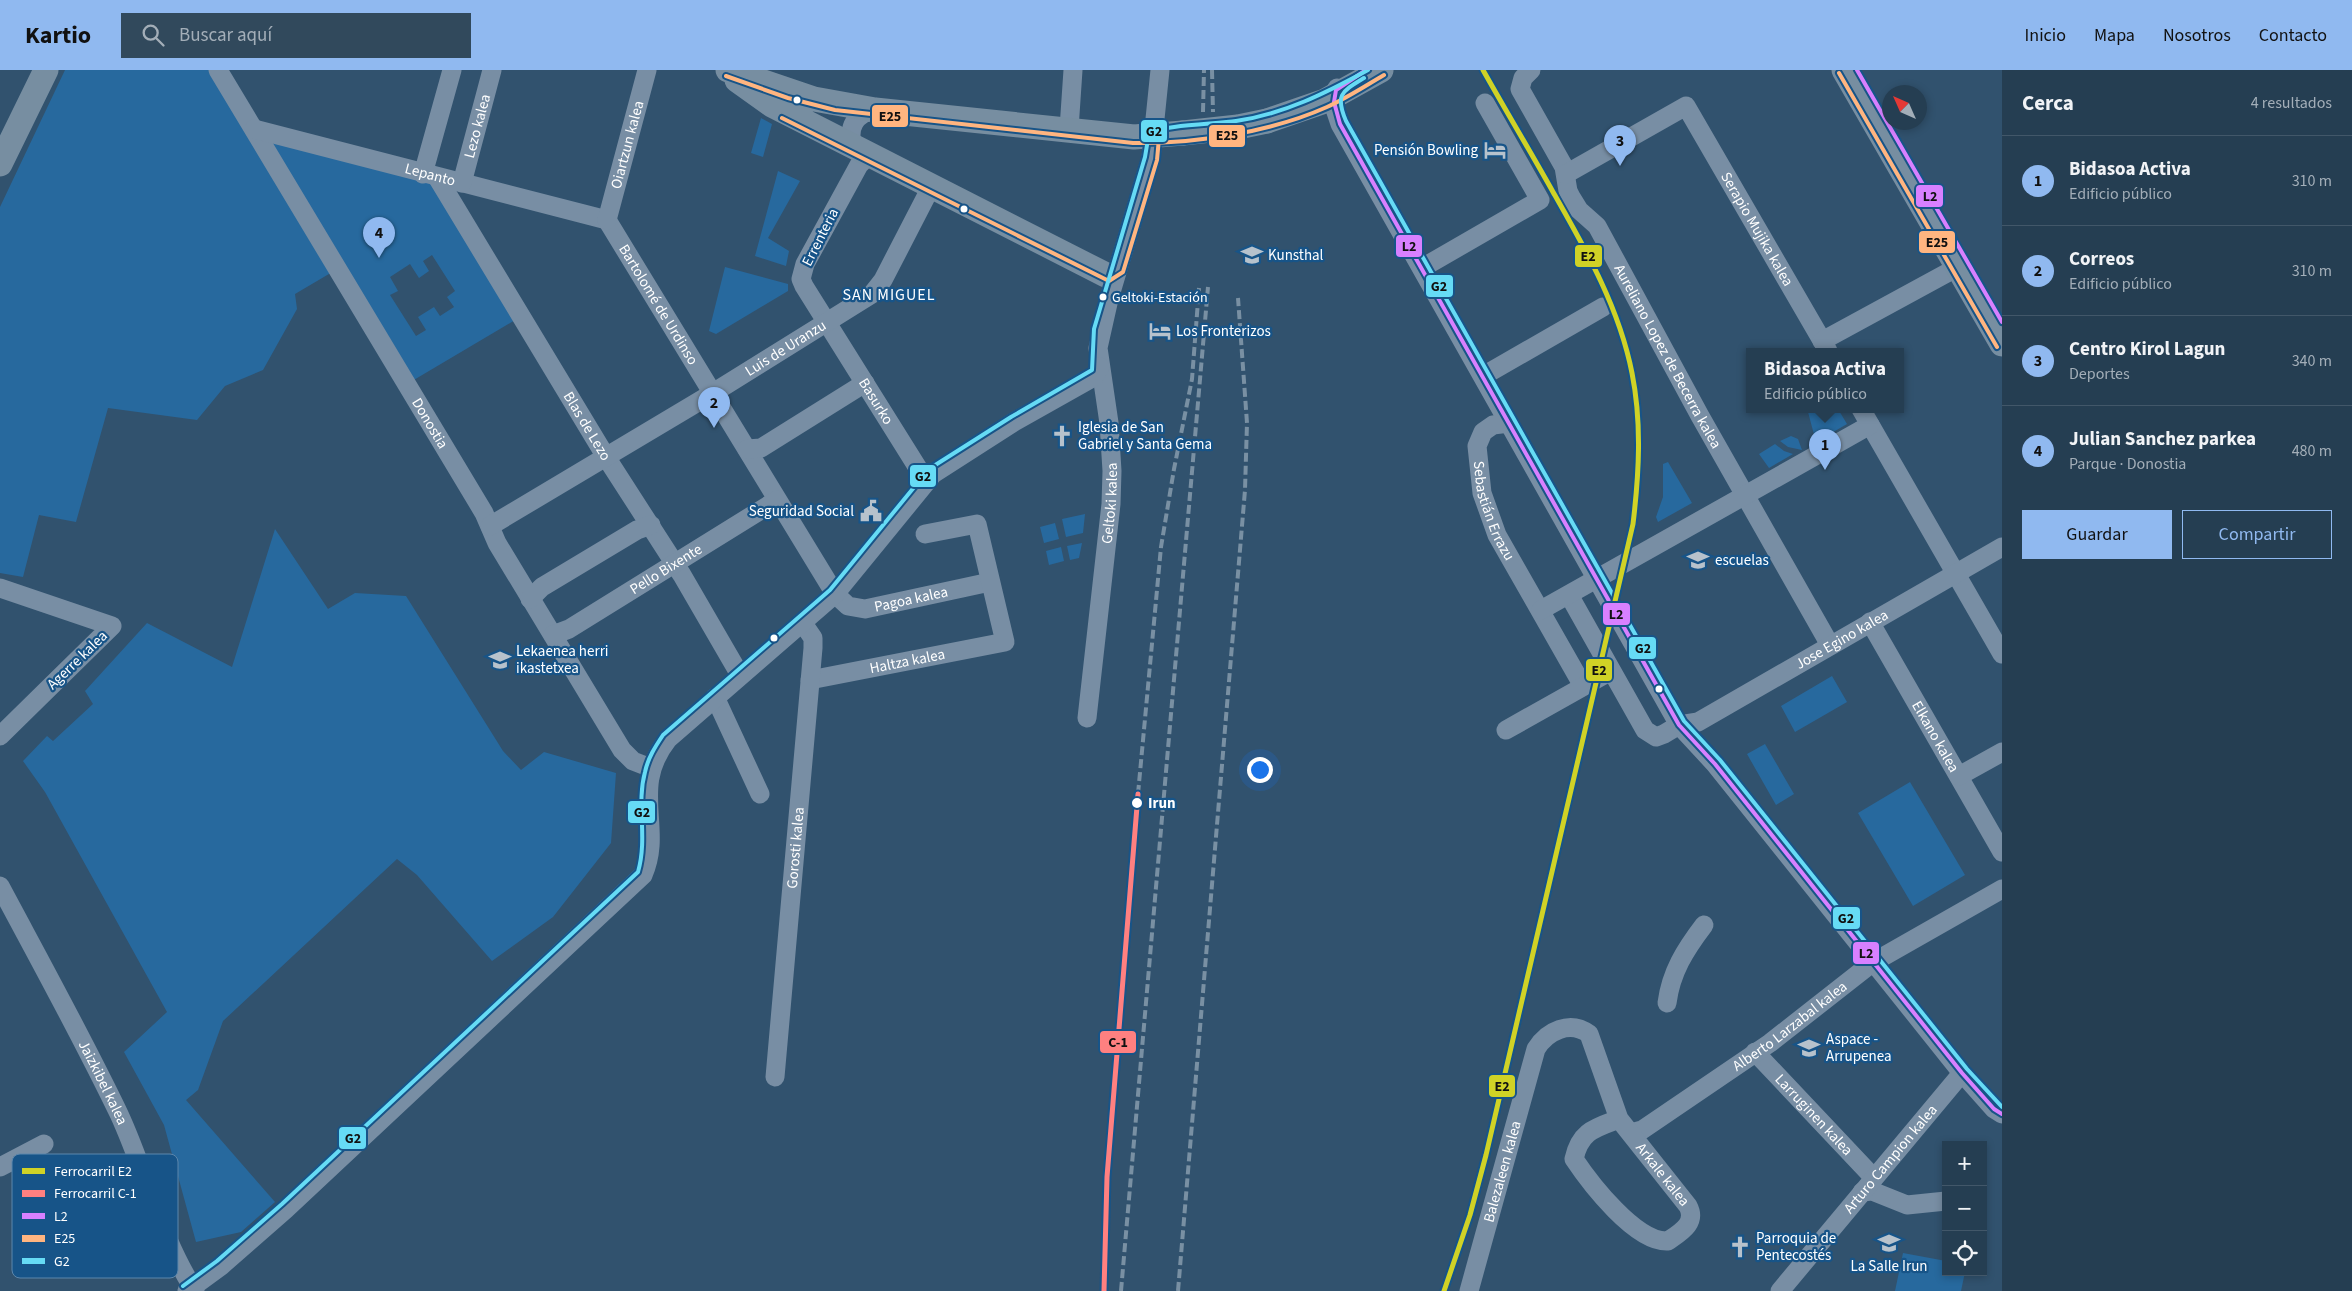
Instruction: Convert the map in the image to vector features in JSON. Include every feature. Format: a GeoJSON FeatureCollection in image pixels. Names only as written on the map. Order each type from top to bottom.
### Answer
{"type":"FeatureCollection","features":[{"type":"Feature","properties":{"kind":"main road"},"geometry":{"type":"LineString","coordinates":[[0,130],[28,70]]}},
{"type":"Feature","properties":{"kind":"main road"},"geometry":{"type":"LineString","coordinates":[[0,164],[46,70]]}},
{"type":"Feature","properties":{"kind":"main road"},"geometry":{"type":"LineString","coordinates":[[724,70],[758,96],[811,125],[931,188],[1112,278]]}},
{"type":"Feature","properties":{"kind":"main road"},"geometry":{"type":"LineString","coordinates":[[1333,94],[1366,70]]}},
{"type":"Feature","properties":{"kind":"main road"},"geometry":{"type":"LineString","coordinates":[[742,72],[814,99],[875,110],[1069,129],[1146,144],[1183,133],[1267,121],[1333,94],[1380,70]]}},
{"type":"Feature","properties":{"kind":"main road"},"geometry":{"type":"LineString","coordinates":[[1844,70],[2002,344]]}},
{"type":"Feature","properties":{"kind":"main road"},"geometry":{"type":"LineString","coordinates":[[1857,70],[2002,322]]}},
{"type":"Feature","properties":{"kind":"street","name":"Donostia"},"geometry":{"type":"LineString","coordinates":[[218,70],[487,520],[497,543],[530,599],[622,750],[633,760],[651,768]]}},
{"type":"Feature","properties":{"kind":"street"},"geometry":{"type":"LineString","coordinates":[[430,176],[452,70]]}},
{"type":"Feature","properties":{"kind":"street","name":"Lezo kalea"},"geometry":{"type":"LineString","coordinates":[[462,184],[492,70]]}},
{"type":"Feature","properties":{"kind":"street","name":"Oiartzun kalea"},"geometry":{"type":"LineString","coordinates":[[607,220],[647,70]]}},
{"type":"Feature","properties":{"kind":"street"},"geometry":{"type":"LineString","coordinates":[[1069,129],[1073,70]]}},
{"type":"Feature","properties":{"kind":"street","name":"Geltoki kalea"},"geometry":{"type":"LineString","coordinates":[[1088,718],[1112,504],[1112,471],[1106,401],[1095,374],[1098,348],[1112,278],[1146,144],[1160,70]]}},
{"type":"Feature","properties":{"kind":"street","name":"Aureliano Lopez de Becerra kalea"},"geometry":{"type":"LineString","coordinates":[[1532,70],[1523,78],[1520,89],[1564,167],[1568,191],[1579,210],[1597,226],[1745,495],[1830,644]]}},
{"type":"Feature","properties":{"kind":"street"},"geometry":{"type":"LineString","coordinates":[[742,72],[761,91],[802,115],[811,125]]}},
{"type":"Feature","properties":{"kind":"street"},"geometry":{"type":"LineString","coordinates":[[1333,94],[1332,106],[1340,124],[1679,725],[1714,764],[1962,1073],[1994,1109],[2002,1114]]}},
{"type":"Feature","properties":{"kind":"street"},"geometry":{"type":"LineString","coordinates":[[1422,268],[1540,200],[1485,103]]}},
{"type":"Feature","properties":{"kind":"street","name":"Serapio Mujika kalea"},"geometry":{"type":"LineString","coordinates":[[1566,178],[1686,106],[1825,346]]}},
{"type":"Feature","properties":{"kind":"street"},"geometry":{"type":"LineString","coordinates":[[861,151],[850,132],[855,119],[861,114],[875,110]]}},
{"type":"Feature","properties":{"kind":"street"},"geometry":{"type":"LineString","coordinates":[[1267,121],[1286,121],[1310,113],[1321,113],[1331,116],[1340,124]]}},
{"type":"Feature","properties":{"kind":"street","name":"Lepanto"},"geometry":{"type":"LineString","coordinates":[[254,129],[430,176],[607,220]]}},
{"type":"Feature","properties":{"kind":"street","name":"Errenteria"},"geometry":{"type":"LineString","coordinates":[[827,322],[804,286],[802,273],[862,160],[861,151]]}},
{"type":"Feature","properties":{"kind":"street","name":"Blas de Lezo"},"geometry":{"type":"LineString","coordinates":[[430,176],[675,565],[740,676]]}},
{"type":"Feature","properties":{"kind":"street","name":"Luis de Uranzu"},"geometry":{"type":"LineString","coordinates":[[487,520],[606,457],[872,294],[884,280],[931,188]]}},
{"type":"Feature","properties":{"kind":"street","name":"Bartolomé de Urdinso"},"geometry":{"type":"LineString","coordinates":[[607,220],[835,594]]}},
{"type":"Feature","properties":{"kind":"street"},"geometry":{"type":"LineString","coordinates":[[1825,346],[1958,267]]}},
{"type":"Feature","properties":{"kind":"street"},"geometry":{"type":"LineString","coordinates":[[1483,376],[1603,307]]}},
{"type":"Feature","properties":{"kind":"street","name":"Basurko"},"geometry":{"type":"LineString","coordinates":[[827,322],[926,481]]}},
{"type":"Feature","properties":{"kind":"street"},"geometry":{"type":"LineString","coordinates":[[191,1290],[286,1209],[643,875],[650,861],[648,783],[651,768],[668,739],[835,594],[926,481],[966,452],[1095,374]]}},
{"type":"Feature","properties":{"kind":"street"},"geometry":{"type":"LineString","coordinates":[[747,449],[761,448],[865,383]]}},
{"type":"Feature","properties":{"kind":"street"},"geometry":{"type":"LineString","coordinates":[[1065,392],[1081,388],[1091,388],[1100,393],[1106,401]]}},
{"type":"Feature","properties":{"kind":"street"},"geometry":{"type":"LineString","coordinates":[[1863,413],[2002,654]]}},
{"type":"Feature","properties":{"kind":"street","name":"Sebastián Errazu"},"geometry":{"type":"LineString","coordinates":[[1509,423],[1493,426],[1483,432],[1477,446],[1482,493],[1497,535],[1583,686]]}},
{"type":"Feature","properties":{"kind":"street"},"geometry":{"type":"LineString","coordinates":[[1541,610],[1870,425]]}},
{"type":"Feature","properties":{"kind":"street","name":"Pello Bixente"},"geometry":{"type":"LineString","coordinates":[[553,635],[569,629],[777,500]]}},
{"type":"Feature","properties":{"kind":"street"},"geometry":{"type":"LineString","coordinates":[[925,534],[977,524],[990,582]]}},
{"type":"Feature","properties":{"kind":"street"},"geometry":{"type":"LineString","coordinates":[[530,599],[542,587],[637,530],[650,525]]}},
{"type":"Feature","properties":{"kind":"street","name":"Jose Egino kalea"},"geometry":{"type":"LineString","coordinates":[[1611,671],[1646,730],[1656,737],[1679,725],[1698,722],[1830,644],[2002,547]]}},
{"type":"Feature","properties":{"kind":"street","name":"Pagoa kalea"},"geometry":{"type":"LineString","coordinates":[[835,594],[848,606],[865,609],[990,582]]}},
{"type":"Feature","properties":{"kind":"street","name":"Haltza kalea"},"geometry":{"type":"LineString","coordinates":[[810,680],[1005,642],[990,582]]}},
{"type":"Feature","properties":{"kind":"street","name":"Agerre kalea"},"geometry":{"type":"LineString","coordinates":[[0,588],[112,626],[0,736]]}},
{"type":"Feature","properties":{"kind":"street"},"geometry":{"type":"LineString","coordinates":[[1506,730],[1611,671],[1569,595]]}},
{"type":"Feature","properties":{"kind":"street","name":"Gorosti kalea"},"geometry":{"type":"LineString","coordinates":[[775,1077],[813,638],[802,622]]}},
{"type":"Feature","properties":{"kind":"street","name":"Elkano kalea"},"geometry":{"type":"LineString","coordinates":[[1870,622],[2002,852]]}},
{"type":"Feature","properties":{"kind":"street"},"geometry":{"type":"LineString","coordinates":[[715,697],[760,794]]}},
{"type":"Feature","properties":{"kind":"street"},"geometry":{"type":"LineString","coordinates":[[1959,776],[2002,752]]}},
{"type":"Feature","properties":{"kind":"street","name":"Jaizkibel kalea"},"geometry":{"type":"LineString","coordinates":[[0,886],[119,1115],[134,1154]]}},
{"type":"Feature","properties":{"kind":"street","name":"Alberto Larzabal kalea"},"geometry":{"type":"LineString","coordinates":[[1631,1133],[1642,1130],[1770,1043],[1872,962],[2002,889]]}},
{"type":"Feature","properties":{"kind":"street"},"geometry":{"type":"LineString","coordinates":[[1666,1004],[1669,986],[1682,955],[1704,925]]}},
{"type":"Feature","properties":{"kind":"street","name":"Balezaleen kalea"},"geometry":{"type":"LineString","coordinates":[[1474,1290],[1472,1272],[1536,1049],[1549,1034],[1559,1029],[1568,1027],[1586,1031]]}},
{"type":"Feature","properties":{"kind":"street","name":"Arkale kalea"},"geometry":{"type":"LineString","coordinates":[[1586,1031],[1589,1034],[1619,1119],[1631,1133],[1636,1144],[1691,1212],[1691,1220],[1688,1225],[1668,1241],[1653,1239],[1637,1228],[1590,1183],[1574,1159],[1577,1143],[1587,1134],[1619,1119]]}},
{"type":"Feature","properties":{"kind":"street","name":"Larruginen kalea"},"geometry":{"type":"LineString","coordinates":[[1755,1052],[1867,1185]]}},
{"type":"Feature","properties":{"kind":"street","name":"Arturo Campion kalea"},"geometry":{"type":"LineString","coordinates":[[1780,1291],[1962,1073]]}},
{"type":"Feature","properties":{"kind":"street"},"geometry":{"type":"LineString","coordinates":[[25,1154],[44,1144]]}},
{"type":"Feature","properties":{"kind":"street"},"geometry":{"type":"LineString","coordinates":[[0,1167],[12,1161]]}},
{"type":"Feature","properties":{"kind":"street"},"geometry":{"type":"LineString","coordinates":[[1867,1185],[1872,1192],[1906,1206],[1942,1202]]}},
{"type":"Feature","properties":{"kind":"street","name":"Jaizkibel kalea"},"geometry":{"type":"LineString","coordinates":[[178,1259],[191,1290]]}},
{"type":"Feature","properties":{"kind":"shaded area"},"geometry":{"type":"Polygon","coordinates":[[[65,70],[214,70],[334,271],[295,294],[297,309],[263,370],[225,386],[197,420],[108,408],[76,522],[39,515],[23,577],[0,573],[0,207],[65,70]]]}},
{"type":"Feature","properties":{"kind":"shaded area"},"geometry":{"type":"Polygon","coordinates":[[[761,118],[772,124],[763,157],[751,153],[761,118]]]}},
{"type":"Feature","properties":{"kind":"shaded area"},"geometry":{"type":"Polygon","coordinates":[[[254,129],[437,177],[522,316],[407,384],[254,129]],[[432,255],[423,261],[429,271],[419,278],[410,264],[390,277],[398,291],[390,295],[416,336],[426,330],[418,317],[434,307],[440,316],[454,307],[447,297],[455,291],[432,255]]]}},
{"type":"Feature","properties":{"kind":"shaded area"},"geometry":{"type":"Polygon","coordinates":[[[778,171],[800,181],[768,238],[789,251],[786,266],[755,256],[778,171]]]}},
{"type":"Feature","properties":{"kind":"shaded area"},"geometry":{"type":"Polygon","coordinates":[[[725,267],[788,284],[788,291],[716,334],[709,331],[725,267]]]}},
{"type":"Feature","properties":{"kind":"shaded area"},"geometry":{"type":"Polygon","coordinates":[[[1808,413],[1840,413],[1847,424],[1816,442],[1808,413]]]}},
{"type":"Feature","properties":{"kind":"shaded area"},"geometry":{"type":"Polygon","coordinates":[[[1791,436],[1798,439],[1802,450],[1788,447],[1780,441],[1791,436]]]}},
{"type":"Feature","properties":{"kind":"shaded area"},"geometry":{"type":"Polygon","coordinates":[[[1775,444],[1784,451],[1793,454],[1769,468],[1759,454],[1775,444]]]}},
{"type":"Feature","properties":{"kind":"shaded area"},"geometry":{"type":"Polygon","coordinates":[[[1668,462],[1692,503],[1658,522],[1656,517],[1663,497],[1663,464],[1668,462]]]}},
{"type":"Feature","properties":{"kind":"shaded area"},"geometry":{"type":"Polygon","coordinates":[[[1085,514],[1083,533],[1066,537],[1062,519],[1085,514]]]}},
{"type":"Feature","properties":{"kind":"shaded area"},"geometry":{"type":"Polygon","coordinates":[[[1055,523],[1059,539],[1044,543],[1040,527],[1055,523]]]}},
{"type":"Feature","properties":{"kind":"shaded area"},"geometry":{"type":"Polygon","coordinates":[[[275,529],[328,609],[355,593],[406,596],[503,751],[521,770],[544,752],[616,773],[611,843],[553,917],[492,961],[417,875],[397,859],[223,1021],[198,1090],[186,1100],[275,1202],[241,1232],[196,1242],[178,1176],[178,1154],[172,1154],[164,1125],[124,1052],[167,1012],[45,792],[23,761],[47,736],[53,741],[93,704],[85,691],[147,623],[232,667],[275,529]]]}},
{"type":"Feature","properties":{"kind":"shaded area"},"geometry":{"type":"Polygon","coordinates":[[[1082,543],[1079,558],[1070,560],[1067,546],[1082,543]]]}},
{"type":"Feature","properties":{"kind":"shaded area"},"geometry":{"type":"Polygon","coordinates":[[[1061,547],[1064,561],[1049,565],[1046,551],[1061,547]]]}},
{"type":"Feature","properties":{"kind":"shaded area"},"geometry":{"type":"Polygon","coordinates":[[[1832,676],[1847,702],[1795,732],[1781,706],[1832,676]]]}},
{"type":"Feature","properties":{"kind":"shaded area"},"geometry":{"type":"Polygon","coordinates":[[[1765,744],[1794,794],[1776,805],[1747,754],[1765,744]]]}},
{"type":"Feature","properties":{"kind":"shaded area"},"geometry":{"type":"Polygon","coordinates":[[[1910,782],[1965,875],[1913,906],[1858,813],[1910,782]]]}},
{"type":"Feature","properties":{"kind":"shaded area"},"geometry":{"type":"Polygon","coordinates":[[[1903,1253],[1942,1260],[1942,1276],[1964,1276],[1961,1291],[1895,1291],[1903,1253]]]}},
{"type":"Feature","properties":{"kind":"railway"},"geometry":{"type":"LineString","coordinates":[[1203,112],[1204,70]]}},
{"type":"Feature","properties":{"kind":"railway"},"geometry":{"type":"LineString","coordinates":[[1212,70],[1213,112]]}},
{"type":"Feature","properties":{"kind":"railway"},"geometry":{"type":"LineString","coordinates":[[1121,1291],[1208,287]]}},
{"type":"Feature","properties":{"kind":"railway"},"geometry":{"type":"LineString","coordinates":[[1138,794],[1161,547],[1192,379],[1199,288]]}},
{"type":"Feature","properties":{"kind":"railway"},"geometry":{"type":"LineString","coordinates":[[1178,1291],[1245,490],[1247,423],[1238,298]]}},
{"type":"Feature","properties":{"kind":"rail line","name":"E2"},"geometry":{"type":"LineString","coordinates":[[1444,1291],[1470,1215],[1486,1155],[1633,524],[1638,467],[1635,392],[1619,325],[1600,279],[1577,235],[1483,70]]}},
{"type":"Feature","properties":{"kind":"rail line","name":"C-1"},"geometry":{"type":"LineString","coordinates":[[1104,1291],[1107,1177],[1138,794]]}},
{"type":"Feature","properties":{"kind":"transit line","name":"L2"},"geometry":{"type":"LineString","coordinates":[[1366,70],[1336,90],[1334,102],[1340,124],[1679,725],[1715,764],[1962,1073],[1994,1109],[2002,1114]]}},
{"type":"Feature","properties":{"kind":"transit line","name":"G2"},"geometry":{"type":"LineString","coordinates":[[183,1286],[217,1261],[282,1204],[638,872],[642,846],[642,797],[645,772],[648,762],[663,735],[830,590],[929,469],[1011,417],[1092,370],[1094,329],[1145,157],[1149,133],[1166,128],[1254,118],[1304,102],[1368,70]]}},
{"type":"Feature","properties":{"kind":"transit line","name":"L2"},"geometry":{"type":"LineString","coordinates":[[1857,70],[2002,322]]}},
{"type":"Feature","properties":{"kind":"transit line","name":"E25"},"geometry":{"type":"LineString","coordinates":[[1839,73],[1997,347]]}},
{"type":"Feature","properties":{"kind":"transit line","name":"E25"},"geometry":{"type":"LineString","coordinates":[[726,76],[788,98],[835,110],[1133,143],[1157,143],[1207,139],[1257,130],[1282,123],[1327,107],[1384,75]]}},
{"type":"Feature","properties":{"kind":"transit line","name":"G2"},"geometry":{"type":"LineString","coordinates":[[1364,78],[1342,95],[1341,105],[1346,121],[1684,721],[1720,760],[1967,1069],[2002,1107]]}},
{"type":"Feature","properties":{"kind":"transit line","name":"E25"},"geometry":{"type":"LineString","coordinates":[[782,118],[1109,281],[1123,272],[1157,160],[1159,138]]}},
{"type":"Feature","properties":{"kind":"place","name":"Pensión Bowling"},"geometry":{"type":"Point","coordinates":[1495,150]}},
{"type":"Feature","properties":{"kind":"place","name":"Centro Kirol Lagun"},"geometry":{"type":"Point","coordinates":[1620,166]}},
{"type":"Feature","properties":{"kind":"place","name":"Kunsthal"},"geometry":{"type":"Point","coordinates":[1252,255]}},
{"type":"Feature","properties":{"kind":"place","name":"Julian Sanchez parkea"},"geometry":{"type":"Point","coordinates":[379,258]}},
{"type":"Feature","properties":{"kind":"place","name":"Geltoki-Estación"},"geometry":{"type":"Point","coordinates":[1103,297]}},
{"type":"Feature","properties":{"kind":"place","name":"Los Fronterizos"},"geometry":{"type":"Point","coordinates":[1160,331]}},
{"type":"Feature","properties":{"kind":"place","name":"Correos"},"geometry":{"type":"Point","coordinates":[714,428]}},
{"type":"Feature","properties":{"kind":"place","name":"Iglesia de San Gabriel y Santa Gema"},"geometry":{"type":"Point","coordinates":[1062,436]}},
{"type":"Feature","properties":{"kind":"place","name":"Bidasoa Activa"},"geometry":{"type":"Point","coordinates":[1825,470]}},
{"type":"Feature","properties":{"kind":"place","name":"Seguridad Social"},"geometry":{"type":"Point","coordinates":[871,511]}},
{"type":"Feature","properties":{"kind":"place","name":"escuelas"},"geometry":{"type":"Point","coordinates":[1698,560]}},
{"type":"Feature","properties":{"kind":"place","name":"Lekaenea herri ikastetxea"},"geometry":{"type":"Point","coordinates":[500,660]}},
{"type":"Feature","properties":{"kind":"place","name":"Irun"},"geometry":{"type":"Point","coordinates":[1137,803]}},
{"type":"Feature","properties":{"kind":"place","name":"Aspace - Arrupenea"},"geometry":{"type":"Point","coordinates":[1809,1048]}},
{"type":"Feature","properties":{"kind":"place","name":"La Salle Irun"},"geometry":{"type":"Point","coordinates":[1889,1243]}},
{"type":"Feature","properties":{"kind":"place","name":"Parroquia de Pentecostés"},"geometry":{"type":"Point","coordinates":[1740,1247]}},
{"type":"Feature","properties":{"kind":"district","name":"SAN MIGUEL"},"geometry":{"type":"Point","coordinates":[889,294]}}]}
